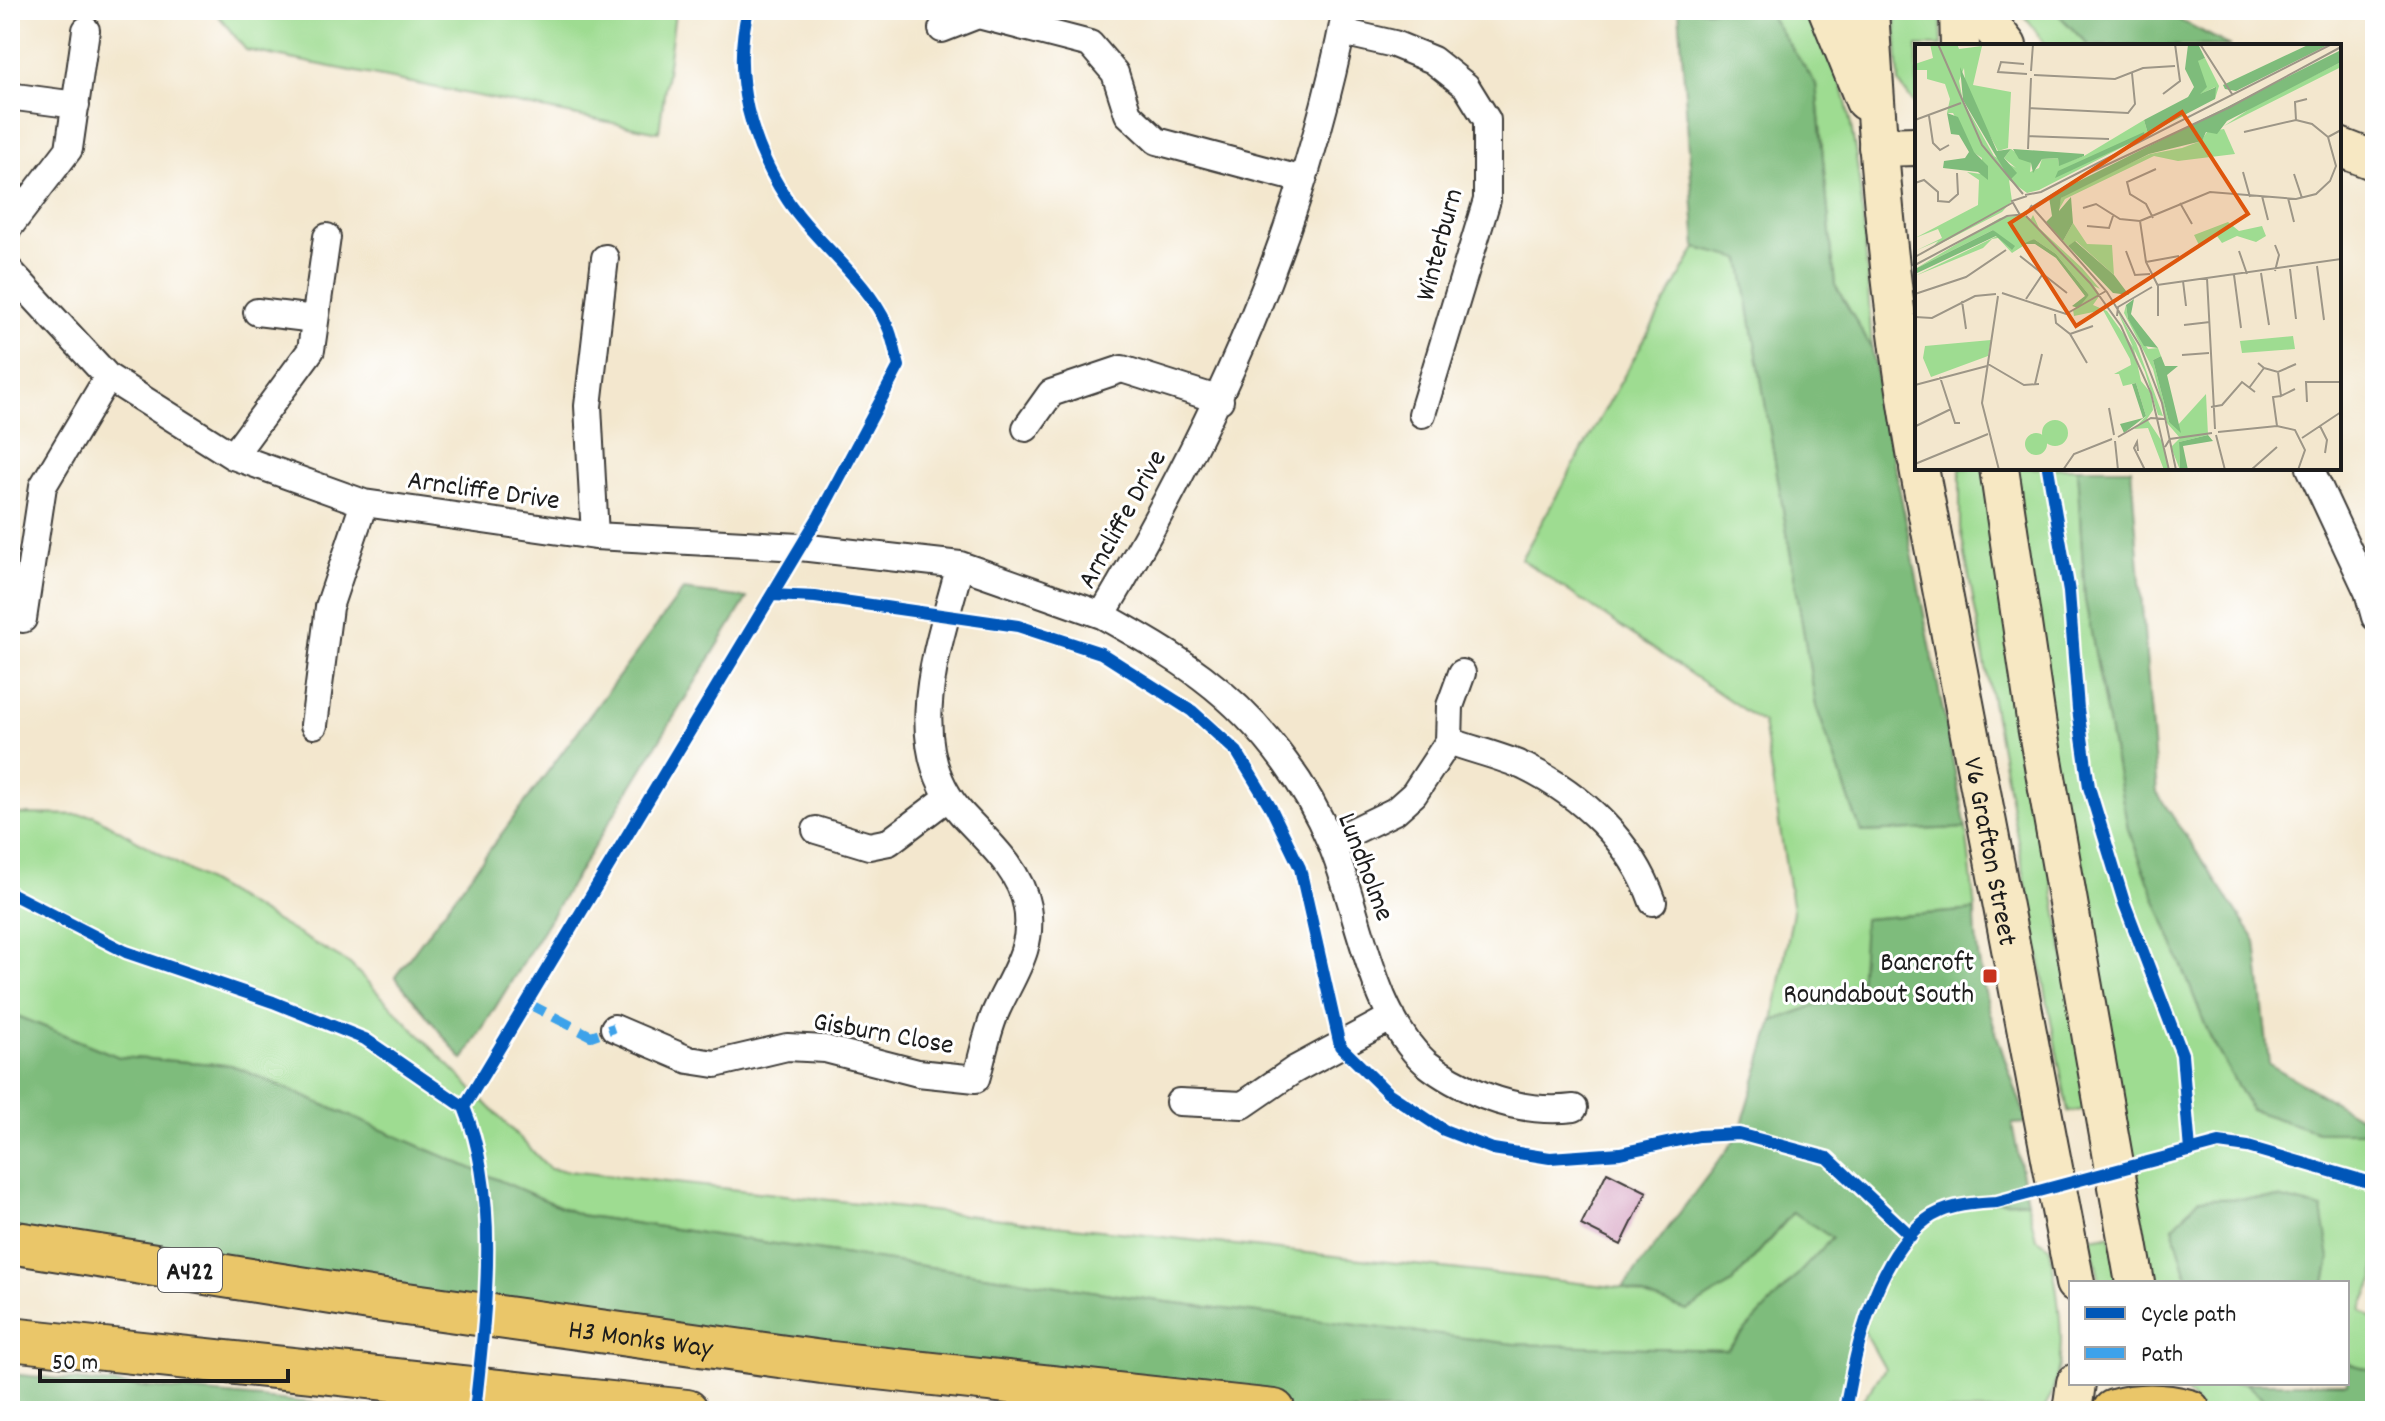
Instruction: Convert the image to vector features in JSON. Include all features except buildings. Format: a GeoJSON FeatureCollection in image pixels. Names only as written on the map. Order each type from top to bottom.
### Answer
{"type":"FeatureCollection","features":[{"type":"Feature","properties":{"kind":"main road","name":"H3 Monks Way"},"geometry":{"type":"LineString","coordinates":[[10,1242],[370,1299],[822,1362],[1274,1411]]}},
{"type":"Feature","properties":{"kind":"main road"},"geometry":{"type":"LineString","coordinates":[[10,1339],[687,1411]]}},
{"type":"Feature","properties":{"kind":"main road"},"geometry":{"type":"LineString","coordinates":[[2114,1411],[2132,1405],[2156,1405],[2189,1411]]}},
{"type":"Feature","properties":{"kind":"street"},"geometry":{"type":"LineString","coordinates":[[1828,10],[1877,138]]}},
{"type":"Feature","properties":{"kind":"street"},"geometry":{"type":"LineString","coordinates":[[1869,10],[1877,138],[1902,368],[1915,446]]}},
{"type":"Feature","properties":{"kind":"street"},"geometry":{"type":"LineString","coordinates":[[1959,10],[1960,44]]}},
{"type":"Feature","properties":{"kind":"street"},"geometry":{"type":"LineString","coordinates":[[1986,10],[1992,27],[2005,44]]}},
{"type":"Feature","properties":{"kind":"street"},"geometry":{"type":"LineString","coordinates":[[942,29],[978,15],[1090,44],[1115,73],[1128,114],[1157,141],[1303,180]]}},
{"type":"Feature","properties":{"kind":"street","name":"Arncliffe Drive"},"geometry":{"type":"LineString","coordinates":[[10,271],[108,377],[233,456],[364,503],[595,536],[800,547],[960,565],[1102,615],[1165,510],[1220,400],[1270,277],[1303,180],[1344,21]]}},
{"type":"Feature","properties":{"kind":"street","name":"Winterburn"},"geometry":{"type":"LineString","coordinates":[[1344,21],[1433,60],[1466,86],[1487,120],[1487,200],[1422,414]]}},
{"type":"Feature","properties":{"kind":"street"},"geometry":{"type":"LineString","coordinates":[[10,226],[69,149],[86,30]]}},
{"type":"Feature","properties":{"kind":"street"},"geometry":{"type":"LineString","coordinates":[[16,97],[76,105]]}},
{"type":"Feature","properties":{"kind":"street"},"geometry":{"type":"LineString","coordinates":[[1877,138],[1915,146]]}},
{"type":"Feature","properties":{"kind":"street"},"geometry":{"type":"LineString","coordinates":[[2341,148],[2375,161]]}},
{"type":"Feature","properties":{"kind":"street"},"geometry":{"type":"LineString","coordinates":[[233,456],[311,350],[327,237]]}},
{"type":"Feature","properties":{"kind":"street","name":"Arncliffe Drive"},"geometry":{"type":"LineString","coordinates":[[595,536],[588,406],[605,258]]}},
{"type":"Feature","properties":{"kind":"street"},"geometry":{"type":"LineString","coordinates":[[257,312],[315,319]]}},
{"type":"Feature","properties":{"kind":"street"},"geometry":{"type":"LineString","coordinates":[[1026,428],[1051,393],[1122,369],[1220,400]]}},
{"type":"Feature","properties":{"kind":"street"},"geometry":{"type":"LineString","coordinates":[[23,619],[43,486],[108,377]]}},
{"type":"Feature","properties":{"kind":"street","name":"V6 Grafton Street"},"geometry":{"type":"LineString","coordinates":[[1919,470],[2075,1281]]}},
{"type":"Feature","properties":{"kind":"street"},"geometry":{"type":"LineString","coordinates":[[1999,470],[2037,726],[2101,1105],[2135,1281]]}},
{"type":"Feature","properties":{"kind":"street"},"geometry":{"type":"LineString","coordinates":[[2311,470],[2368,592],[2375,617]]}},
{"type":"Feature","properties":{"kind":"street"},"geometry":{"type":"LineString","coordinates":[[314,725],[329,607],[364,503]]}},
{"type":"Feature","properties":{"kind":"street","name":"Gisburn Close"},"geometry":{"type":"LineString","coordinates":[[614,1028],[689,1060],[715,1064],[787,1047],[825,1049],[918,1073],[976,1079],[995,1011],[1020,968],[1028,941],[1027,906],[1012,869],[947,798],[938,779],[930,743],[927,703],[960,565]]}},
{"type":"Feature","properties":{"kind":"street","name":"Lundholme"},"geometry":{"type":"LineString","coordinates":[[1102,615],[1180,658],[1241,708],[1286,764],[1331,842],[1359,934],[1392,1017],[1425,1062],[1469,1089],[1501,1102],[1546,1112],[1574,1108]]}},
{"type":"Feature","properties":{"kind":"street"},"geometry":{"type":"LineString","coordinates":[[1331,842],[1395,811],[1414,794],[1449,741],[1450,706],[1462,673]]}},
{"type":"Feature","properties":{"kind":"street"},"geometry":{"type":"LineString","coordinates":[[1449,741],[1525,767],[1595,812],[1644,876],[1653,902]]}},
{"type":"Feature","properties":{"kind":"street"},"geometry":{"type":"LineString","coordinates":[[816,830],[869,846],[889,842],[947,798]]}},
{"type":"Feature","properties":{"kind":"street"},"geometry":{"type":"LineString","coordinates":[[1179,1102],[1243,1105],[1294,1070],[1392,1017]]}},
{"type":"Feature","properties":{"kind":"street"},"geometry":{"type":"LineString","coordinates":[[2072,1411],[2076,1385]]}},
{"type":"Feature","properties":{"kind":"street"},"geometry":{"type":"LineString","coordinates":[[2181,1385],[2200,1411]]}},
{"type":"Feature","properties":{"kind":"green space"},"geometry":{"type":"Polygon","coordinates":[[[214,10],[675,13],[659,132],[246,50],[214,10]]]}},
{"type":"Feature","properties":{"kind":"green space"},"geometry":{"type":"Polygon","coordinates":[[[1679,10],[1766,10],[1816,84],[1835,285],[1872,349],[1966,828],[1861,832],[1816,706],[1741,259],[1696,248],[1679,10]]]}},
{"type":"Feature","properties":{"kind":"green space"},"geometry":{"type":"Polygon","coordinates":[[[1766,10],[1809,10],[1827,42],[1841,81],[1858,172],[1872,349],[1835,285],[1816,84],[1766,10]]]}},
{"type":"Feature","properties":{"kind":"green space"},"geometry":{"type":"Polygon","coordinates":[[[1895,10],[1941,10],[1942,44],[1915,44],[1915,105],[1899,83],[1895,10]]]}},
{"type":"Feature","properties":{"kind":"green space"},"geometry":{"type":"Polygon","coordinates":[[[2021,10],[2054,10],[2087,44],[2045,44],[2021,10]]]}},
{"type":"Feature","properties":{"kind":"green space"},"geometry":{"type":"Polygon","coordinates":[[[2054,10],[2161,10],[2226,44],[2087,44],[2054,10]]]}},
{"type":"Feature","properties":{"kind":"green space"},"geometry":{"type":"Polygon","coordinates":[[[1696,248],[1741,258],[1816,706],[1861,832],[1966,828],[1975,910],[1865,919],[1860,989],[1773,1021],[1793,911],[1763,723],[1521,559],[1696,248]]]}},
{"type":"Feature","properties":{"kind":"green space"},"geometry":{"type":"Polygon","coordinates":[[[1960,470],[1984,470],[2089,1109],[2068,1112],[1960,528],[1960,470]]]}},
{"type":"Feature","properties":{"kind":"green space"},"geometry":{"type":"Polygon","coordinates":[[[1999,470],[2077,470],[2085,600],[2128,829],[2210,1037],[2251,1110],[2318,1132],[2375,1132],[2375,1279],[2361,1310],[2375,1320],[2375,1371],[2349,1364],[2349,1281],[2325,1281],[2330,1258],[2173,1227],[2188,1281],[2135,1281],[1999,470]]]}},
{"type":"Feature","properties":{"kind":"green space"},"geometry":{"type":"Polygon","coordinates":[[[2077,470],[2131,470],[2157,793],[2256,941],[2269,1064],[2375,1126],[2375,1132],[2318,1132],[2251,1110],[2210,1037],[2128,829],[2085,600],[2077,470]]]}},
{"type":"Feature","properties":{"kind":"green space"},"geometry":{"type":"Polygon","coordinates":[[[683,590],[747,598],[463,1060],[395,977],[683,590]]]}},
{"type":"Feature","properties":{"kind":"green space"},"geometry":{"type":"Polygon","coordinates":[[[10,814],[93,815],[350,964],[550,1169],[1623,1288],[1687,1311],[1732,1283],[1794,1212],[1833,1238],[1727,1350],[1515,1345],[1159,1301],[580,1215],[231,1065],[119,1057],[10,1013],[10,814]]]}},
{"type":"Feature","properties":{"kind":"green space"},"geometry":{"type":"Polygon","coordinates":[[[1975,910],[1985,992],[2028,1123],[2012,1124],[2027,1201],[1984,1201],[1959,1205],[1932,1217],[1910,1236],[1892,1261],[1865,1321],[1845,1411],[1274,1411],[10,1242],[10,1013],[119,1057],[231,1065],[580,1215],[1159,1301],[1515,1344],[1727,1350],[1832,1238],[1793,1212],[1732,1283],[1687,1311],[1623,1288],[1739,1134],[1773,1021],[1860,989],[1864,919],[1975,910]]]}},
{"type":"Feature","properties":{"kind":"green space"},"geometry":{"type":"Polygon","coordinates":[[[2279,1198],[2322,1209],[2330,1258],[2325,1281],[2188,1281],[2173,1227],[2199,1199],[2279,1198]]]}},
{"type":"Feature","properties":{"kind":"green space"},"geometry":{"type":"Polygon","coordinates":[[[1984,1201],[2027,1201],[2036,1238],[2050,1247],[2061,1330],[2058,1372],[2043,1411],[1854,1411],[1885,1369],[1861,1326],[1887,1271],[1909,1237],[1940,1212],[1959,1205],[1984,1201]]]}},
{"type":"Feature","properties":{"kind":"green space"},"geometry":{"type":"Polygon","coordinates":[[[2110,1235],[2121,1281],[2100,1281],[2090,1238],[2110,1235]]]}},
{"type":"Feature","properties":{"kind":"green space"},"geometry":{"type":"Polygon","coordinates":[[[2349,1364],[2375,1371],[2375,1411],[2278,1411],[2247,1385],[2349,1385],[2349,1364]]]}},
{"type":"Feature","properties":{"kind":"green space"},"geometry":{"type":"Polygon","coordinates":[[[10,1374],[396,1411],[10,1411],[10,1374]]]}},
{"type":"Feature","properties":{"kind":"green space"},"geometry":{"type":"Polygon","coordinates":[[[2181,1385],[2247,1385],[2278,1411],[2200,1411],[2181,1385]]]}},
{"type":"Feature","properties":{"kind":"marked path"},"geometry":{"type":"LineString","coordinates":[[527,1003],[591,1036],[614,1028]]}},
{"type":"Feature","properties":{"kind":"cycle path"},"geometry":{"type":"LineString","coordinates":[[475,1411],[486,1297],[486,1218],[476,1142],[464,1107],[819,516],[899,366],[889,330],[878,308],[854,276],[800,217],[764,157],[743,85],[743,35],[748,10]]}},
{"type":"Feature","properties":{"kind":"cycle path"},"geometry":{"type":"LineString","coordinates":[[2048,470],[2069,592],[2078,709],[2089,787],[2124,902],[2182,1054],[2190,1151]]}},
{"type":"Feature","properties":{"kind":"cycle path"},"geometry":{"type":"LineString","coordinates":[[772,595],[815,597],[1018,626],[1101,653],[1192,711],[1237,752],[1271,808],[1300,868],[1340,1046],[1388,1093],[1444,1130],[1493,1149],[1550,1158],[1620,1153],[1699,1136],[1739,1134],[1828,1158],[1911,1236]]}},
{"type":"Feature","properties":{"kind":"cycle path"},"geometry":{"type":"LineString","coordinates":[[10,893],[126,952],[273,1002],[365,1039],[464,1107]]}},
{"type":"Feature","properties":{"kind":"cycle path"},"geometry":{"type":"LineString","coordinates":[[1845,1411],[1862,1334],[1881,1282],[1908,1237],[1926,1220],[1942,1211],[1997,1202],[2219,1143],[2248,1147],[2375,1184]]}},
{"type":"Feature","properties":{"kind":"place","name":"Bancroft Roundabout South"},"geometry":{"type":"Point","coordinates":[1990,976]}}]}
